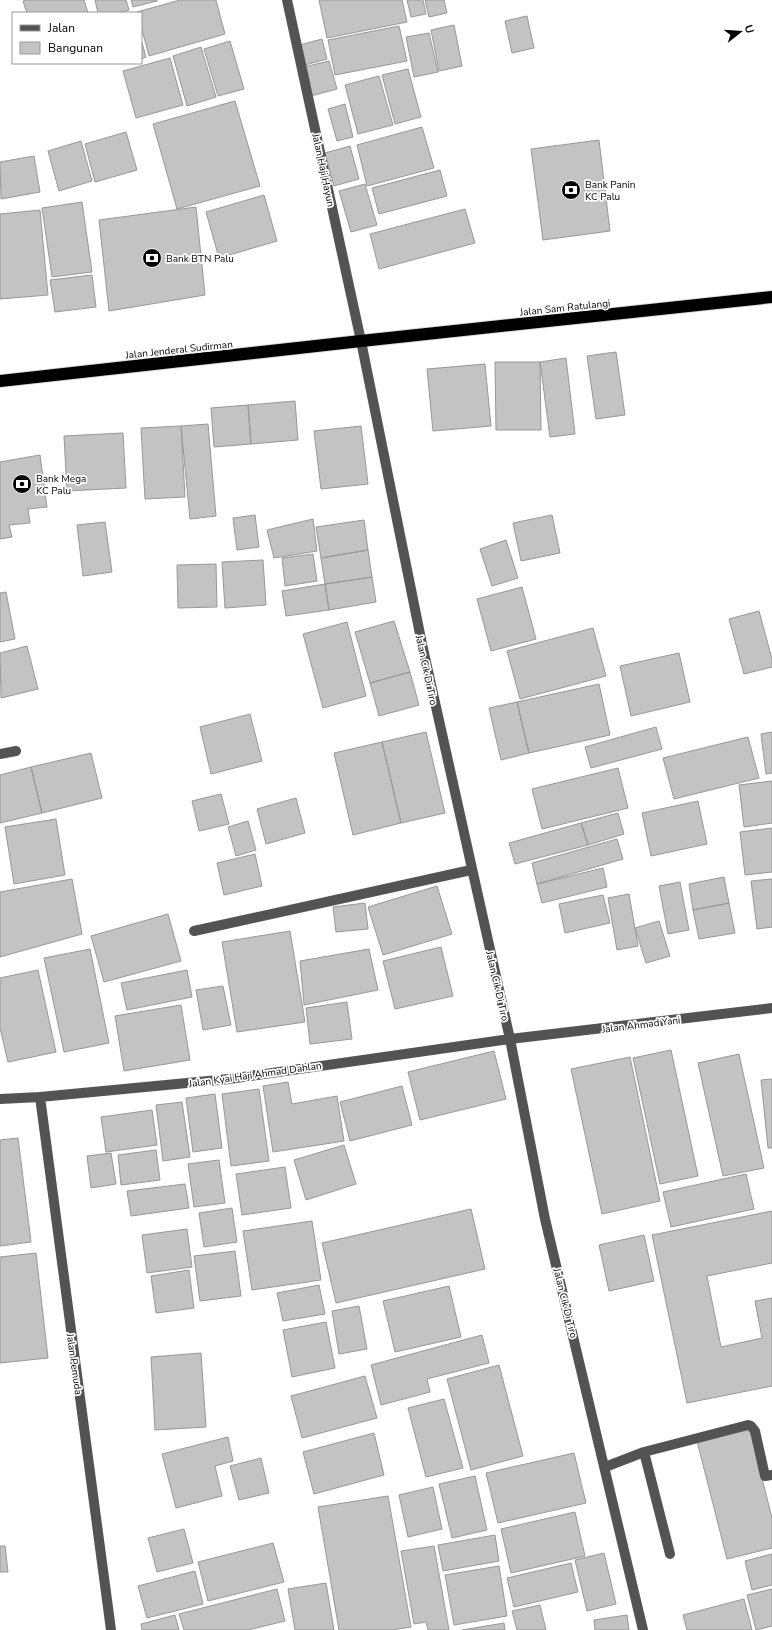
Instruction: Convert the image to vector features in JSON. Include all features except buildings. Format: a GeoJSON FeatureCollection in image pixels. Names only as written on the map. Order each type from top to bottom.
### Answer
{"type":"FeatureCollection","features":[{"type":"Feature","properties":{"kind":"highway","name":"Jalan Sam Ratulangi"},"geometry":{"type":"LineString","coordinates":[[361,341],[772,297]]}},
{"type":"Feature","properties":{"kind":"highway","name":"Jalan Jenderal Sudirman"},"geometry":{"type":"LineString","coordinates":[[0,381],[361,341]]}},
{"type":"Feature","properties":{"kind":"street","name":"Jalan Haji Hayun"},"geometry":{"type":"LineString","coordinates":[[287,0],[361,341]]}},
{"type":"Feature","properties":{"kind":"street","name":"Jalan Cik Di Tiro"},"geometry":{"type":"LineString","coordinates":[[361,341],[422,644],[471,870],[510,1039],[545,1219],[643,1630]]}},
{"type":"Feature","properties":{"kind":"street"},"geometry":{"type":"LineString","coordinates":[[0,754],[16,751]]}},
{"type":"Feature","properties":{"kind":"street"},"geometry":{"type":"LineString","coordinates":[[194,932],[471,870]]}},
{"type":"Feature","properties":{"kind":"street","name":"Jalan Ahmad Yani"},"geometry":{"type":"LineString","coordinates":[[510,1039],[772,1008]]}},
{"type":"Feature","properties":{"kind":"street","name":"Jalan Kyai Haji Ahmad Dahlan"},"geometry":{"type":"LineString","coordinates":[[0,1099],[40,1097],[229,1079],[510,1039]]}},
{"type":"Feature","properties":{"kind":"street","name":"Jalan Pemuda"},"geometry":{"type":"LineString","coordinates":[[40,1097],[111,1630]]}},
{"type":"Feature","properties":{"kind":"street"},"geometry":{"type":"LineString","coordinates":[[605,1466],[644,1452],[748,1425],[755,1431],[765,1476],[772,1475]]}},
{"type":"Feature","properties":{"kind":"street"},"geometry":{"type":"LineString","coordinates":[[644,1452],[670,1554]]}},
{"type":"Feature","properties":{"kind":"place","name":"Bank Panin KC Palu"},"geometry":{"type":"Point","coordinates":[571,190]}},
{"type":"Feature","properties":{"kind":"place","name":"Bank BTN Palu"},"geometry":{"type":"Point","coordinates":[152,258]}},
{"type":"Feature","properties":{"kind":"place","name":"Bank Mega KC Palu"},"geometry":{"type":"Point","coordinates":[22,484]}}]}
